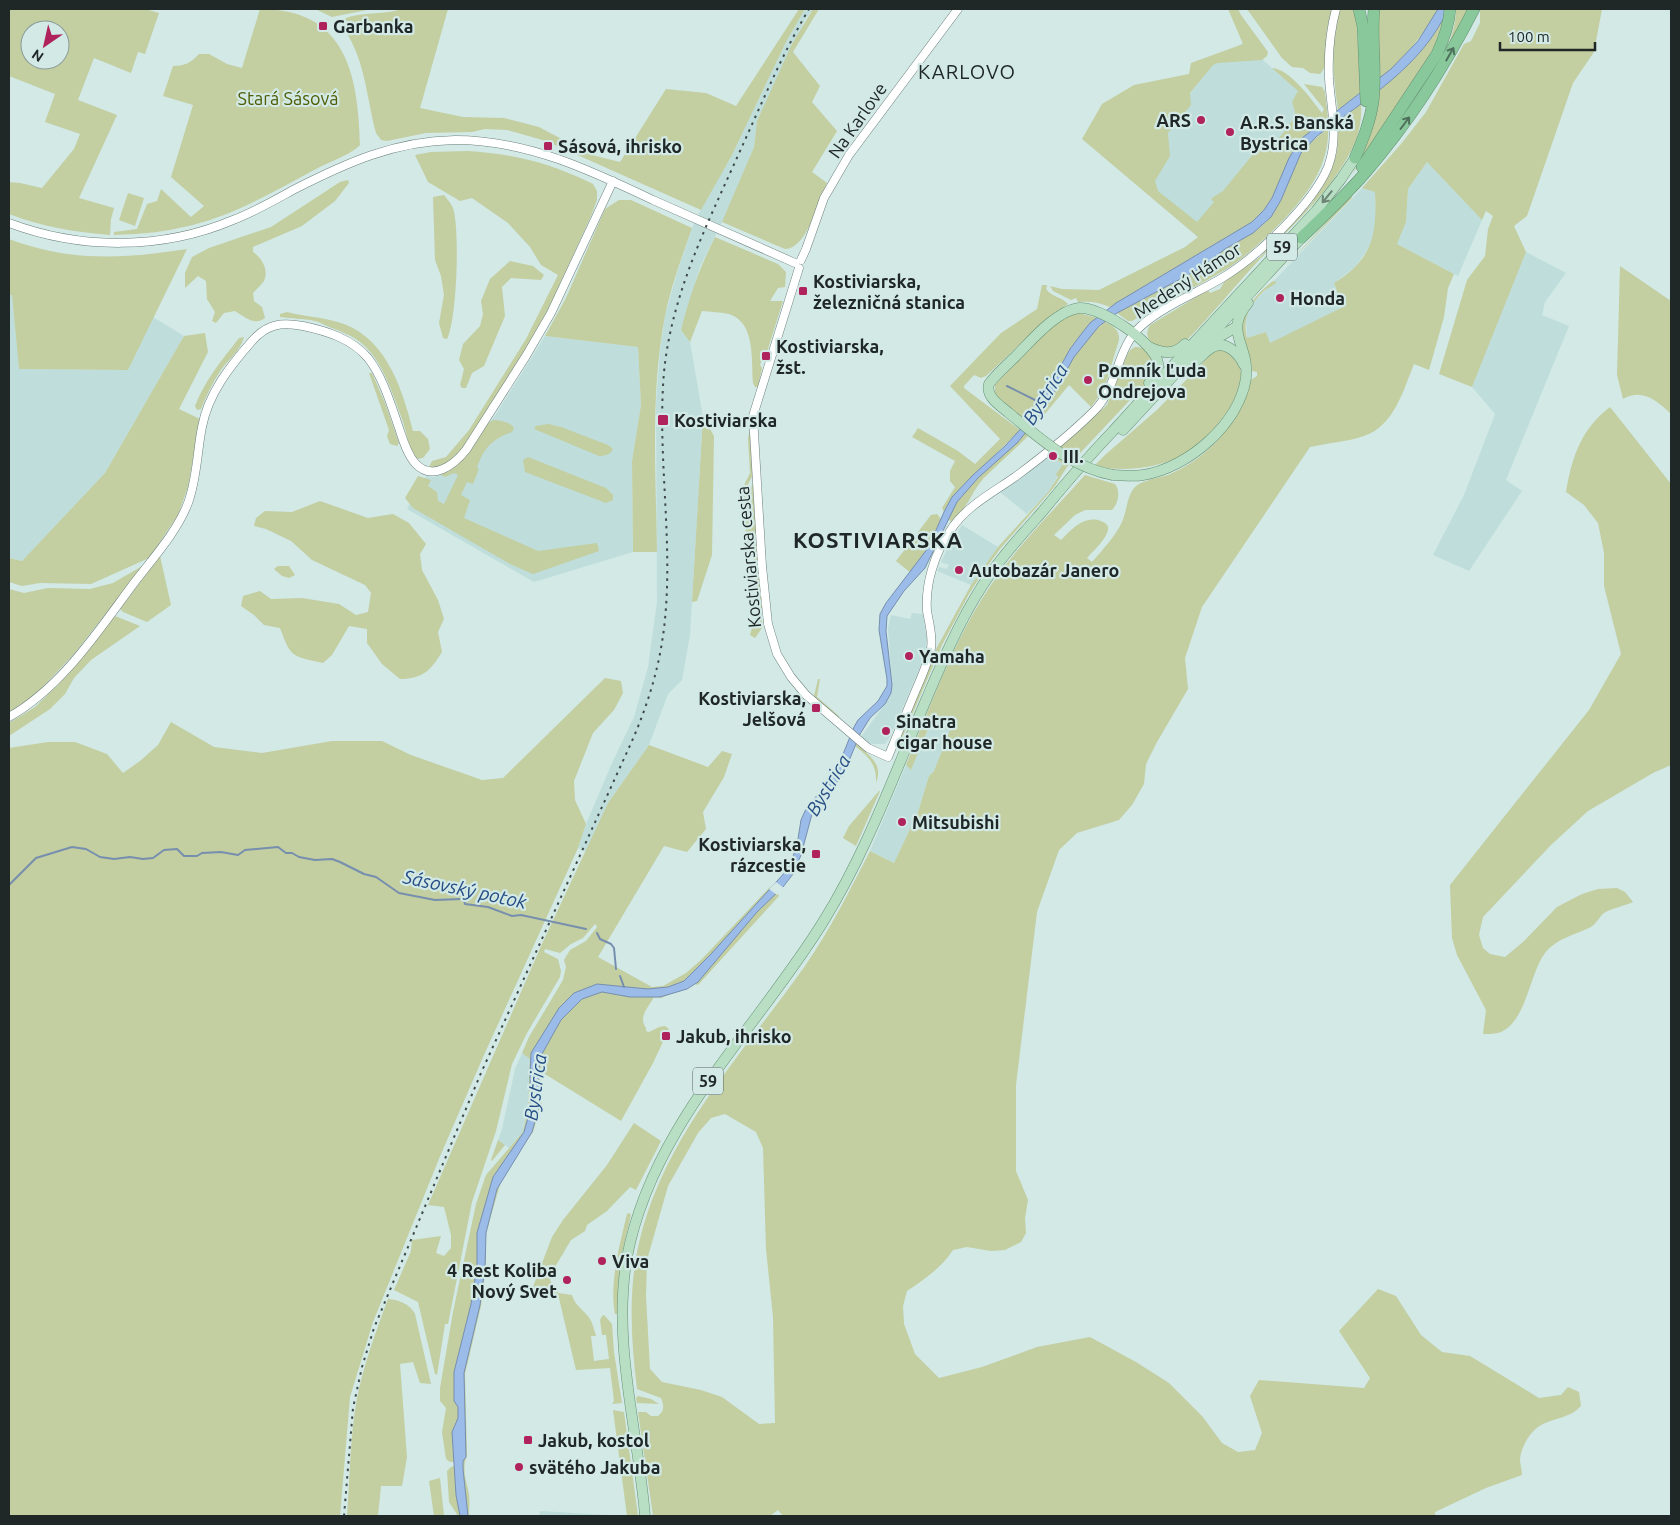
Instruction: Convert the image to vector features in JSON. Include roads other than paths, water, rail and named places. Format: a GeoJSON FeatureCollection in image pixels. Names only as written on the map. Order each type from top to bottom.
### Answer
{"type":"FeatureCollection","features":[{"type":"Feature","properties":{"kind":"highway"},"geometry":{"type":"LineString","coordinates":[[1359,9],[1370,78]]}},
{"type":"Feature","properties":{"kind":"highway"},"geometry":{"type":"LineString","coordinates":[[1357,154],[1369,104],[1374,9]]}},
{"type":"Feature","properties":{"kind":"highway"},"geometry":{"type":"LineString","coordinates":[[1342,197],[1437,54],[1444,40],[1450,20],[1450,9]]}},
{"type":"Feature","properties":{"kind":"highway"},"geometry":{"type":"LineString","coordinates":[[1301,238],[1342,197],[1386,148],[1415,110],[1450,54],[1474,9]]}},
{"type":"Feature","properties":{"kind":"main road","name":"59"},"geometry":{"type":"LineString","coordinates":[[645,1516],[623,1339],[625,1271],[635,1223],[646,1190],[673,1135],[690,1108],[796,964],[837,900],[867,840],[940,665],[967,612],[994,569],[1041,512],[1138,404],[1316,211],[1341,180],[1357,154]]}},
{"type":"Feature","properties":{"kind":"main road","name":"59"},"geometry":{"type":"LineString","coordinates":[[1041,512],[1080,475],[1301,238]]}},
{"type":"Feature","properties":{"kind":"main road"},"geometry":{"type":"LineString","coordinates":[[1138,404],[1146,387],[1157,371],[1158,363],[1156,357],[1148,347],[1120,324],[1100,312],[1083,308],[1063,314],[1049,323],[989,384],[988,392],[1010,414],[1079,465],[1089,469],[1113,475],[1144,475],[1178,463],[1199,449],[1221,428],[1231,414],[1243,387],[1246,370],[1245,354],[1236,327],[1238,318],[1243,308],[1270,280],[1276,265]]}},
{"type":"Feature","properties":{"kind":"main road"},"geometry":{"type":"LineString","coordinates":[[1169,381],[1184,374],[1205,347],[1213,340],[1236,327]]}},
{"type":"Feature","properties":{"kind":"main road"},"geometry":{"type":"LineString","coordinates":[[1148,347],[1160,352],[1172,353],[1203,333]]}},
{"type":"Feature","properties":{"kind":"main road"},"geometry":{"type":"LineString","coordinates":[[1194,362],[1213,347],[1218,346],[1234,350],[1240,356],[1246,370]]}},
{"type":"Feature","properties":{"kind":"street","name":"Na Karlove"},"geometry":{"type":"LineString","coordinates":[[761,390],[798,264],[806,250],[824,198],[849,155],[958,9]]}},
{"type":"Feature","properties":{"kind":"street","name":"Medený Hámor"},"geometry":{"type":"LineString","coordinates":[[1134,335],[1140,326],[1150,319],[1224,277],[1239,266],[1262,247],[1291,218],[1314,191],[1327,169],[1332,154],[1334,128],[1329,62],[1336,9]]}},
{"type":"Feature","properties":{"kind":"street"},"geometry":{"type":"LineString","coordinates":[[9,223],[48,236],[77,241],[112,243],[149,242],[183,236],[233,221],[358,159],[394,148],[439,141],[472,141],[509,145],[532,150],[575,164],[798,264]]}},
{"type":"Feature","properties":{"kind":"street"},"geometry":{"type":"LineString","coordinates":[[9,718],[37,698],[68,667],[113,611],[167,538],[183,513],[190,495],[202,428],[213,396],[238,357],[258,334],[270,326],[292,324],[338,336],[362,352],[373,366],[382,385],[412,460],[424,470],[436,471],[453,464],[466,450],[530,349],[554,307],[612,181]]}},
{"type":"Feature","properties":{"kind":"street","name":"Kostiviarska cesta"},"geometry":{"type":"LineString","coordinates":[[761,390],[753,421],[765,606],[770,636],[777,654],[798,686],[813,702],[868,748],[888,757],[920,681],[930,651],[931,638],[927,608],[928,588],[933,567],[948,533],[955,523],[974,505],[1042,456],[1095,411],[1104,401],[1118,366],[1134,335]]}},
{"type":"Feature","properties":{"kind":"water","name":"Bystrica"},"geometry":{"type":"Polygon","coordinates":[[[1438,9],[1448,9],[1437,30],[1408,65],[1373,95],[1317,136],[1301,153],[1281,200],[1271,217],[1253,233],[1225,249],[1199,269],[1117,313],[1099,326],[1074,357],[1050,400],[1032,425],[1017,443],[978,478],[957,502],[925,568],[904,591],[887,616],[886,631],[892,685],[891,693],[885,704],[870,718],[860,734],[844,773],[812,814],[801,855],[793,874],[783,887],[757,912],[698,982],[687,989],[660,997],[630,997],[602,992],[582,999],[561,1020],[542,1054],[538,1072],[540,1103],[532,1132],[497,1189],[486,1233],[485,1267],[480,1305],[464,1373],[466,1457],[463,1461],[463,1469],[468,1516],[460,1516],[456,1495],[452,1432],[458,1418],[458,1407],[454,1401],[454,1372],[471,1304],[477,1266],[477,1233],[493,1177],[524,1132],[531,1107],[531,1053],[559,1008],[574,993],[597,984],[648,989],[668,987],[684,981],[787,870],[797,845],[801,820],[805,811],[837,769],[858,720],[878,701],[887,686],[879,630],[880,614],[886,603],[928,548],[952,497],[1027,422],[1038,407],[1070,349],[1090,323],[1116,303],[1252,222],[1264,210],[1272,198],[1289,158],[1302,138],[1391,69],[1418,41],[1438,9]]]}},
{"type":"Feature","properties":{"kind":"waterway","name":"Bystrica"},"geometry":{"type":"LineString","coordinates":[[1007,386],[1041,403]]}},
{"type":"Feature","properties":{"kind":"waterway","name":"Sásovský potok"},"geometry":{"type":"LineString","coordinates":[[9,885],[36,858],[72,847],[86,849],[100,857],[114,859],[130,857],[153,858],[164,850],[177,849],[184,856],[197,856],[202,853],[221,852],[238,855],[245,850],[278,847],[286,853],[292,853],[299,857],[315,860],[332,859],[340,862],[364,874],[376,877],[399,893],[435,900],[464,899],[465,904],[488,907],[512,916],[521,915],[586,929]]}},
{"type":"Feature","properties":{"kind":"waterway","name":"Sásovský potok"},"geometry":{"type":"LineString","coordinates":[[597,933],[600,939],[611,944],[614,948],[616,969]]}},
{"type":"Feature","properties":{"kind":"waterway","name":"Sásovský potok"},"geometry":{"type":"LineString","coordinates":[[620,976],[624,987]]}},
{"type":"Feature","properties":{"kind":"railway"},"geometry":{"type":"LineString","coordinates":[[344,1516],[353,1408],[362,1367],[374,1328],[481,1073],[632,741],[649,697],[661,651],[667,588],[662,403],[668,342],[683,286],[704,231],[781,61],[809,9]]}},
{"type":"Feature","properties":{"kind":"place","name":"Garbanka"},"geometry":{"type":"Point","coordinates":[323,26]}},
{"type":"Feature","properties":{"kind":"place","name":"ARS"},"geometry":{"type":"Point","coordinates":[1201,120]}},
{"type":"Feature","properties":{"kind":"place","name":"A.R.S. Banská Bystrica"},"geometry":{"type":"Point","coordinates":[1230,132]}},
{"type":"Feature","properties":{"kind":"place","name":"Sásová, ihrisko"},"geometry":{"type":"Point","coordinates":[548,146]}},
{"type":"Feature","properties":{"kind":"place","name":"Kostiviarska, železničná stanica"},"geometry":{"type":"Point","coordinates":[803,291]}},
{"type":"Feature","properties":{"kind":"place","name":"Honda"},"geometry":{"type":"Point","coordinates":[1280,298]}},
{"type":"Feature","properties":{"kind":"place","name":"Kostiviarska, žst."},"geometry":{"type":"Point","coordinates":[766,356]}},
{"type":"Feature","properties":{"kind":"place","name":"Pomník Ľuda Ondrejova"},"geometry":{"type":"Point","coordinates":[1088,380]}},
{"type":"Feature","properties":{"kind":"place","name":"Kostiviarska"},"geometry":{"type":"Point","coordinates":[663,420]}},
{"type":"Feature","properties":{"kind":"place","name":"III."},"geometry":{"type":"Point","coordinates":[1053,456]}},
{"type":"Feature","properties":{"kind":"place","name":"Autobazár Janero"},"geometry":{"type":"Point","coordinates":[959,570]}},
{"type":"Feature","properties":{"kind":"place","name":"Yamaha"},"geometry":{"type":"Point","coordinates":[909,656]}},
{"type":"Feature","properties":{"kind":"place","name":"Kostiviarska, Jelšová"},"geometry":{"type":"Point","coordinates":[816,708]}},
{"type":"Feature","properties":{"kind":"place","name":"Sinatra cigar house"},"geometry":{"type":"Point","coordinates":[886,731]}},
{"type":"Feature","properties":{"kind":"place","name":"Mitsubishi"},"geometry":{"type":"Point","coordinates":[902,822]}},
{"type":"Feature","properties":{"kind":"place","name":"Kostiviarska, rázcestie"},"geometry":{"type":"Point","coordinates":[816,854]}},
{"type":"Feature","properties":{"kind":"place","name":"Jakub, ihrisko"},"geometry":{"type":"Point","coordinates":[666,1036]}},
{"type":"Feature","properties":{"kind":"place","name":"Viva"},"geometry":{"type":"Point","coordinates":[602,1261]}},
{"type":"Feature","properties":{"kind":"place","name":"4 Rest Koliba Nový Svet"},"geometry":{"type":"Point","coordinates":[567,1280]}},
{"type":"Feature","properties":{"kind":"place","name":"Jakub, kostol"},"geometry":{"type":"Point","coordinates":[528,1440]}},
{"type":"Feature","properties":{"kind":"place","name":"svätého Jakuba"},"geometry":{"type":"Point","coordinates":[519,1467]}},
{"type":"Feature","properties":{"kind":"district","name":"KARLOVO"},"geometry":{"type":"Point","coordinates":[967,71]}},
{"type":"Feature","properties":{"kind":"district","name":"KOSTIVIARSKA"},"geometry":{"type":"Point","coordinates":[878,539]}},
{"type":"Feature","properties":{"kind":"park label","name":"Stará Sásová"},"geometry":{"type":"Point","coordinates":[288,98]}}]}
